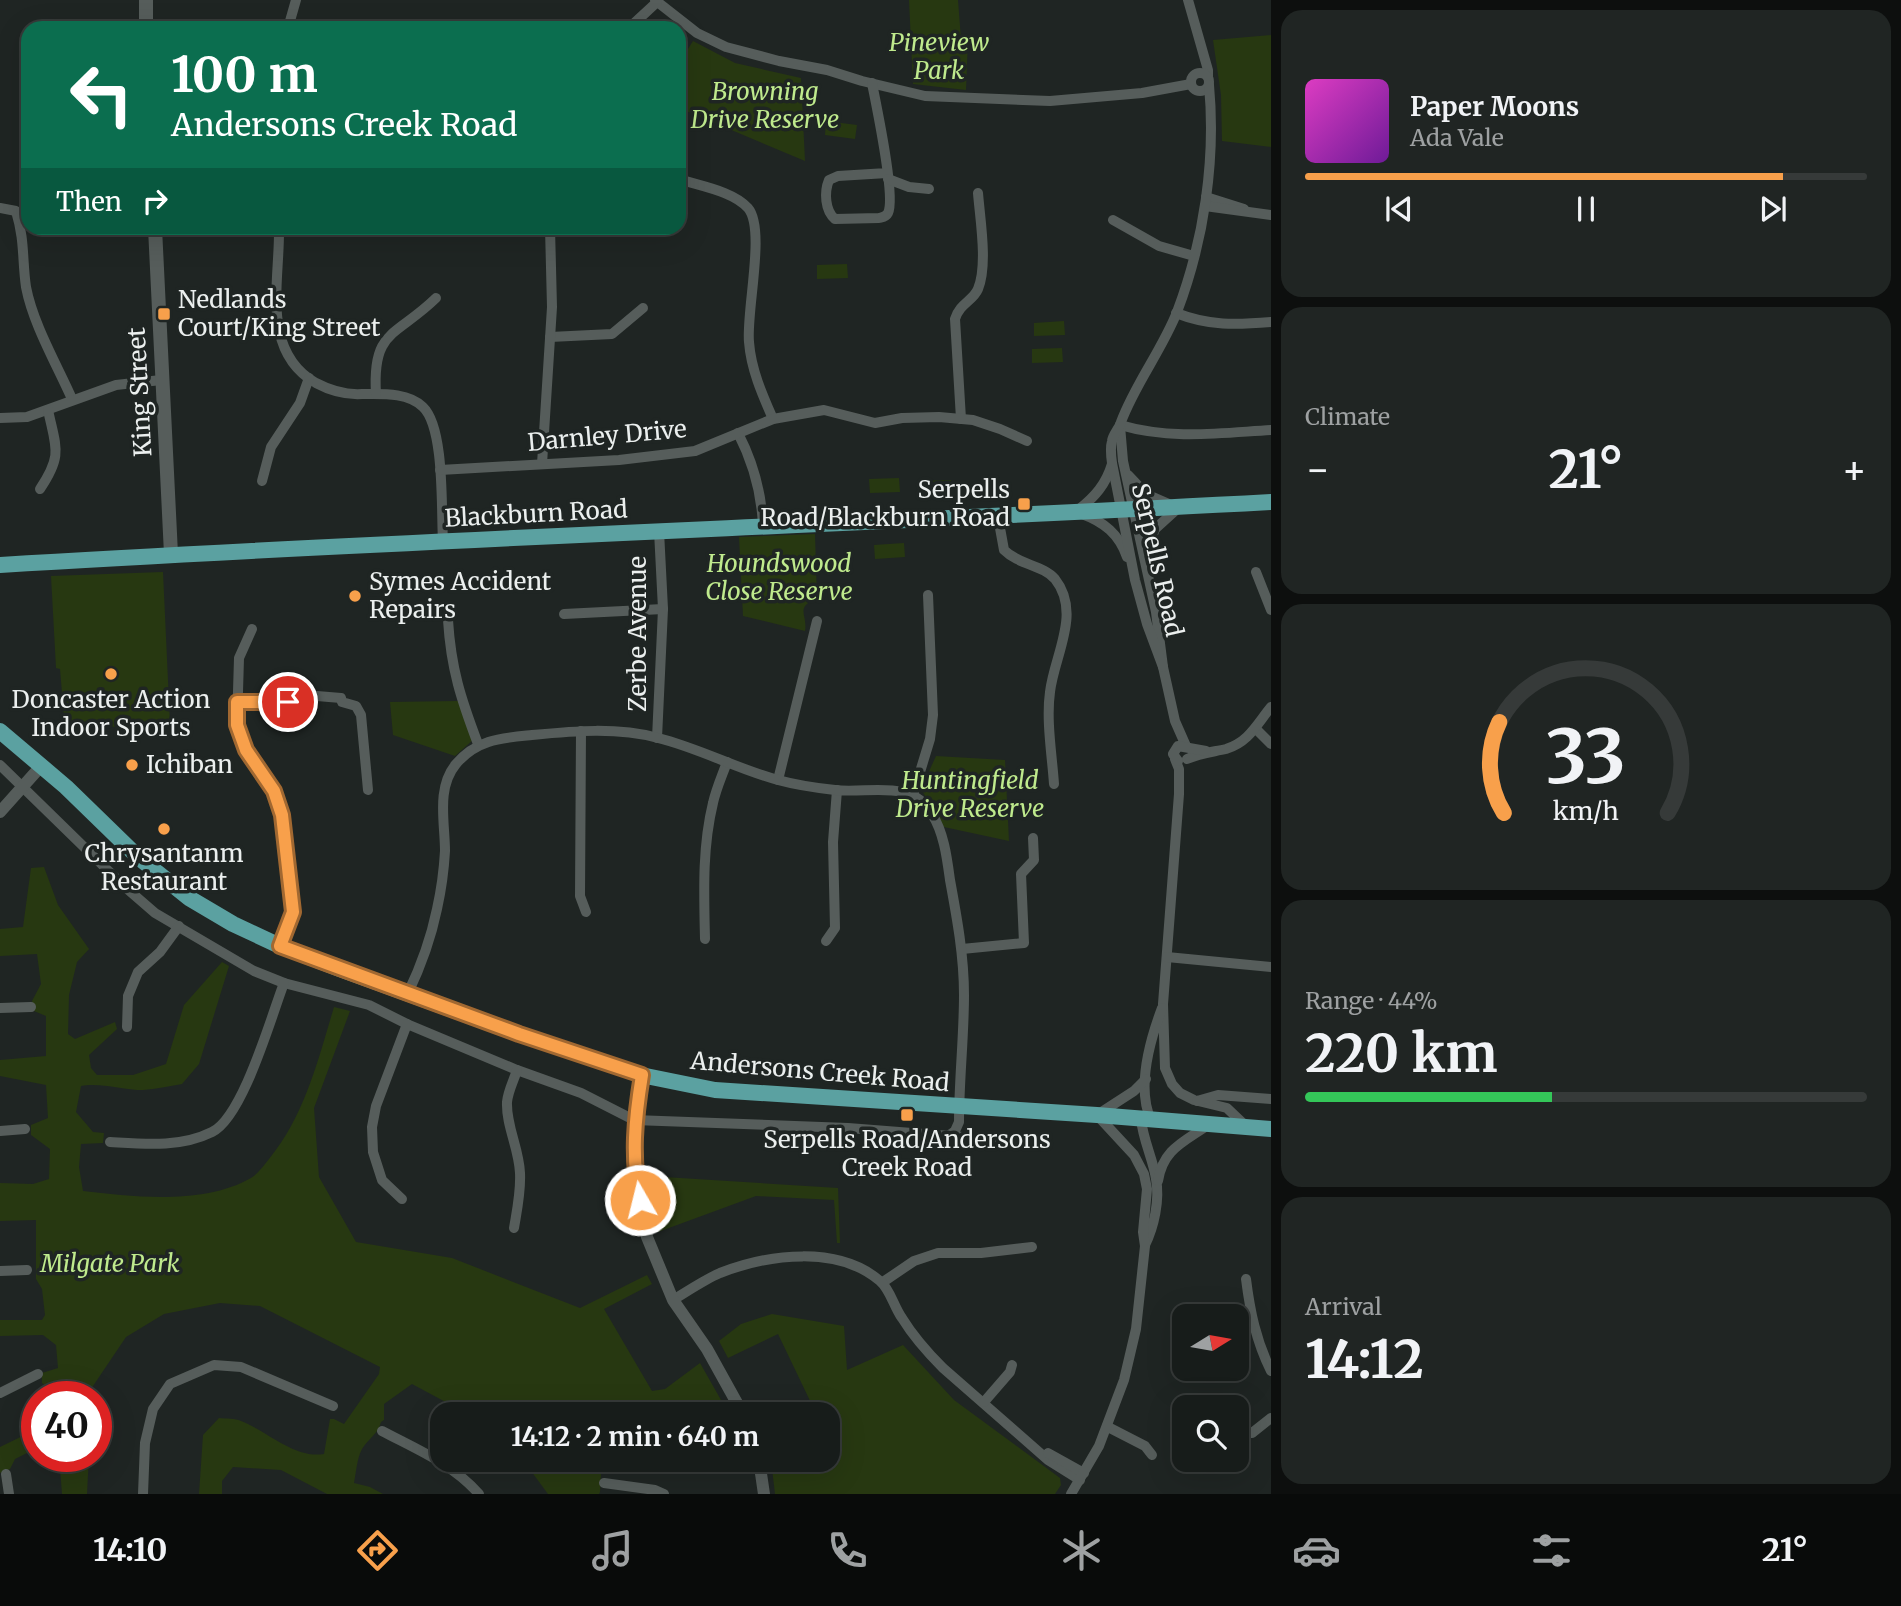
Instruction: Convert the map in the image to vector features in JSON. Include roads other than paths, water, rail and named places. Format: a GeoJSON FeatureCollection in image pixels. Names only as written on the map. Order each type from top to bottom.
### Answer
{"type":"FeatureCollection","features":[{"type":"Feature","properties":{"kind":"main road"},"geometry":{"type":"LineString","coordinates":[[146,0],[146,21]]}},
{"type":"Feature","properties":{"kind":"main road","name":"King Street"},"geometry":{"type":"LineString","coordinates":[[155,235],[171,554]]}},
{"type":"Feature","properties":{"kind":"main road","name":"Blackburn Road"},"geometry":{"type":"LineString","coordinates":[[0,565],[171,554],[1271,502]]}},
{"type":"Feature","properties":{"kind":"main road","name":"Andersons Creek Road"},"geometry":{"type":"LineString","coordinates":[[0,731],[42,765],[138,857],[189,898],[233,924],[280,946],[519,1034],[642,1075],[715,1090],[1271,1129]]}},
{"type":"Feature","properties":{"kind":"street"},"geometry":{"type":"LineString","coordinates":[[290,21],[296,0]]}},
{"type":"Feature","properties":{"kind":"street"},"geometry":{"type":"LineString","coordinates":[[636,21],[656,1],[682,21]]}},
{"type":"Feature","properties":{"kind":"street","name":"Serpells Road"},"geometry":{"type":"LineString","coordinates":[[1075,512],[1096,495],[1107,479],[1112,463],[1112,442],[1176,313],[1194,256],[1205,202],[1211,110],[1191,1]]}},
{"type":"Feature","properties":{"kind":"street"},"geometry":{"type":"LineString","coordinates":[[686,24],[726,47],[779,61],[827,69],[925,96],[1050,101],[1142,93],[1191,84],[1195,89],[1204,82]]}},
{"type":"Feature","properties":{"kind":"street"},"geometry":{"type":"LineString","coordinates":[[872,83],[884,139],[887,176],[889,212],[886,216],[835,219],[828,211],[827,184],[833,177],[887,176],[909,187],[929,189]]}},
{"type":"Feature","properties":{"kind":"street"},"geometry":{"type":"LineString","coordinates":[[686,180],[733,197],[751,212],[756,232],[749,341],[759,389],[773,419]]}},
{"type":"Feature","properties":{"kind":"street"},"geometry":{"type":"LineString","coordinates":[[961,419],[955,318],[958,309],[977,293],[982,278],[978,193]]}},
{"type":"Feature","properties":{"kind":"street"},"geometry":{"type":"LineString","coordinates":[[1205,202],[1271,215]]}},
{"type":"Feature","properties":{"kind":"street"},"geometry":{"type":"LineString","coordinates":[[0,208],[16,211],[21,227]]}},
{"type":"Feature","properties":{"kind":"street"},"geometry":{"type":"LineString","coordinates":[[1113,219],[1149,242],[1194,256]]}},
{"type":"Feature","properties":{"kind":"street"},"geometry":{"type":"LineString","coordinates":[[23,235],[26,289],[40,328],[72,399]]}},
{"type":"Feature","properties":{"kind":"street"},"geometry":{"type":"LineString","coordinates":[[279,235],[276,313],[281,340],[292,363],[309,378],[331,391],[406,398],[423,406],[434,425],[440,470],[443,541]]}},
{"type":"Feature","properties":{"kind":"street"},"geometry":{"type":"LineString","coordinates":[[542,464],[550,337],[550,235]]}},
{"type":"Feature","properties":{"kind":"street"},"geometry":{"type":"LineString","coordinates":[[376,394],[377,354],[385,339],[436,298]]}},
{"type":"Feature","properties":{"kind":"street"},"geometry":{"type":"LineString","coordinates":[[550,337],[612,334],[643,308]]}},
{"type":"Feature","properties":{"kind":"street"},"geometry":{"type":"LineString","coordinates":[[1176,313],[1218,325],[1271,322]]}},
{"type":"Feature","properties":{"kind":"street"},"geometry":{"type":"LineString","coordinates":[[262,481],[271,447],[300,403],[309,378]]}},
{"type":"Feature","properties":{"kind":"street"},"geometry":{"type":"LineString","coordinates":[[0,418],[27,416],[116,385],[161,380]]}},
{"type":"Feature","properties":{"kind":"street"},"geometry":{"type":"LineString","coordinates":[[40,489],[54,469],[57,449],[48,410]]}},
{"type":"Feature","properties":{"kind":"street","name":"Darnley Drive"},"geometry":{"type":"LineString","coordinates":[[440,470],[619,460],[695,452],[773,419],[824,410],[875,423],[902,418],[973,420],[1027,441]]}},
{"type":"Feature","properties":{"kind":"street"},"geometry":{"type":"LineString","coordinates":[[1120,425],[1149,433],[1185,436],[1271,430]]}},
{"type":"Feature","properties":{"kind":"street","name":"Serpells Road"},"geometry":{"type":"LineString","coordinates":[[1120,425],[1135,580],[1163,667]]}},
{"type":"Feature","properties":{"kind":"street"},"geometry":{"type":"LineString","coordinates":[[738,433],[755,470],[761,498],[763,528]]}},
{"type":"Feature","properties":{"kind":"street","name":"Serpells Road"},"geometry":{"type":"LineString","coordinates":[[1112,463],[1144,559],[1156,612],[1163,667],[1183,753],[1163,1004],[1166,1072],[1176,1090],[1197,1101],[1229,1109],[1248,1128]]}},
{"type":"Feature","properties":{"kind":"street","name":"Blackburn Road"},"geometry":{"type":"LineString","coordinates":[[1125,472],[1138,488],[1148,495],[1181,507]]}},
{"type":"Feature","properties":{"kind":"street","name":"Serpells Road"},"geometry":{"type":"LineString","coordinates":[[1144,559],[1147,544],[1155,529],[1181,507]]}},
{"type":"Feature","properties":{"kind":"street","name":"Blackburn Road"},"geometry":{"type":"LineString","coordinates":[[1075,512],[1097,520],[1117,536],[1126,552],[1135,580]]}},
{"type":"Feature","properties":{"kind":"street"},"geometry":{"type":"LineString","coordinates":[[998,517],[1004,551],[1016,560],[1051,575],[1059,584],[1066,604],[1067,620],[1049,696],[1054,784]]}},
{"type":"Feature","properties":{"kind":"street","name":"Zerbe Avenue"},"geometry":{"type":"LineString","coordinates":[[657,737],[663,609],[659,531]]}},
{"type":"Feature","properties":{"kind":"street"},"geometry":{"type":"LineString","coordinates":[[1256,572],[1271,610]]}},
{"type":"Feature","properties":{"kind":"street"},"geometry":{"type":"LineString","coordinates":[[913,795],[930,739],[933,715],[928,595]]}},
{"type":"Feature","properties":{"kind":"street"},"geometry":{"type":"LineString","coordinates":[[564,614],[663,609]]}},
{"type":"Feature","properties":{"kind":"street"},"geometry":{"type":"LineString","coordinates":[[448,620],[455,681],[478,744]]}},
{"type":"Feature","properties":{"kind":"street"},"geometry":{"type":"LineString","coordinates":[[778,780],[817,621]]}},
{"type":"Feature","properties":{"kind":"street"},"geometry":{"type":"LineString","coordinates":[[252,629],[239,658],[237,725],[246,750],[274,791],[282,815],[293,912],[280,946]]}},
{"type":"Feature","properties":{"kind":"street"},"geometry":{"type":"LineString","coordinates":[[237,702],[288,702],[317,696],[341,698],[342,702],[356,706],[361,715],[368,790]]}},
{"type":"Feature","properties":{"kind":"street"},"geometry":{"type":"LineString","coordinates":[[1183,753],[1233,746],[1256,729],[1271,707]]}},
{"type":"Feature","properties":{"kind":"street"},"geometry":{"type":"LineString","coordinates":[[1256,729],[1271,744]]}},
{"type":"Feature","properties":{"kind":"street"},"geometry":{"type":"LineString","coordinates":[[581,731],[580,896],[586,912]]}},
{"type":"Feature","properties":{"kind":"street"},"geometry":{"type":"LineString","coordinates":[[408,993],[422,964],[438,908],[445,854],[445,782],[456,764],[478,744],[499,739],[581,731],[636,733],[657,737],[778,780],[836,790],[893,789],[913,795],[932,813],[948,864],[962,949],[964,993],[958,1126],[948,1136]]}},
{"type":"Feature","properties":{"kind":"street"},"geometry":{"type":"LineString","coordinates":[[705,939],[706,838],[713,802],[727,762]]}},
{"type":"Feature","properties":{"kind":"street"},"geometry":{"type":"LineString","coordinates":[[0,765],[155,913],[254,971],[284,983],[369,1005],[407,1024],[517,1070],[582,1093],[634,1120],[848,1128],[1027,1142]]}},
{"type":"Feature","properties":{"kind":"street"},"geometry":{"type":"LineString","coordinates":[[0,812],[42,765]]}},
{"type":"Feature","properties":{"kind":"street"},"geometry":{"type":"LineString","coordinates":[[826,941],[835,928],[833,842],[836,790]]}},
{"type":"Feature","properties":{"kind":"street"},"geometry":{"type":"LineString","coordinates":[[962,949],[1024,943],[1021,874],[1034,860],[1033,838]]}},
{"type":"Feature","properties":{"kind":"street"},"geometry":{"type":"LineString","coordinates":[[127,1027],[128,996],[138,972],[160,953],[179,926]]}},
{"type":"Feature","properties":{"kind":"street"},"geometry":{"type":"LineString","coordinates":[[1167,957],[1271,967]]}},
{"type":"Feature","properties":{"kind":"street"},"geometry":{"type":"LineString","coordinates":[[110,1142],[163,1144],[192,1140],[214,1131],[233,1110],[246,1084],[284,983]]}},
{"type":"Feature","properties":{"kind":"street","name":"Serpells Road"},"geometry":{"type":"LineString","coordinates":[[1153,1198],[1156,1178],[1143,1136],[1147,1107],[1146,1079],[1152,1037],[1163,1004]]}},
{"type":"Feature","properties":{"kind":"street"},"geometry":{"type":"LineString","coordinates":[[0,1008],[31,1007]]}},
{"type":"Feature","properties":{"kind":"street"},"geometry":{"type":"LineString","coordinates":[[402,1199],[382,1180],[373,1152],[372,1127],[376,1105],[407,1024]]}},
{"type":"Feature","properties":{"kind":"street"},"geometry":{"type":"LineString","coordinates":[[514,1228],[520,1195],[520,1173],[518,1153],[508,1123],[507,1100],[517,1070]]}},
{"type":"Feature","properties":{"kind":"street"},"geometry":{"type":"LineString","coordinates":[[642,1075],[634,1120],[636,1181],[647,1237],[673,1300],[707,1349],[736,1402]]}},
{"type":"Feature","properties":{"kind":"street"},"geometry":{"type":"LineString","coordinates":[[1097,1115],[1134,1091],[1146,1079]]}},
{"type":"Feature","properties":{"kind":"street"},"geometry":{"type":"LineString","coordinates":[[1197,1101],[1218,1095],[1271,1099]]}},
{"type":"Feature","properties":{"kind":"street","name":"Serpells Road"},"geometry":{"type":"LineString","coordinates":[[1097,1115],[1138,1162],[1153,1198]]}},
{"type":"Feature","properties":{"kind":"street","name":"Serpells Road"},"geometry":{"type":"LineString","coordinates":[[1071,1494],[1108,1427],[1124,1380],[1133,1346],[1145,1246],[1143,1232],[1164,1160],[1209,1124]]}},
{"type":"Feature","properties":{"kind":"street"},"geometry":{"type":"LineString","coordinates":[[0,1130],[25,1129]]}},
{"type":"Feature","properties":{"kind":"street"},"geometry":{"type":"LineString","coordinates":[[883,1282],[914,1261],[939,1253],[981,1253],[1032,1247]]}},
{"type":"Feature","properties":{"kind":"street"},"geometry":{"type":"LineString","coordinates":[[673,1300],[719,1274],[759,1261],[813,1256],[852,1263],[883,1282],[901,1318],[929,1355],[1032,1445],[1082,1477]]}},
{"type":"Feature","properties":{"kind":"street"},"geometry":{"type":"LineString","coordinates":[[0,1272],[27,1270]]}},
{"type":"Feature","properties":{"kind":"street"},"geometry":{"type":"LineString","coordinates":[[1246,1279],[1255,1332],[1271,1371]]}},
{"type":"Feature","properties":{"kind":"street"},"geometry":{"type":"LineString","coordinates":[[143,1494],[145,1443],[150,1420],[153,1409],[170,1384],[214,1365],[241,1367],[333,1406]]}},
{"type":"Feature","properties":{"kind":"street"},"geometry":{"type":"LineString","coordinates":[[984,1402],[1010,1372],[1012,1365]]}},
{"type":"Feature","properties":{"kind":"street"},"geometry":{"type":"LineString","coordinates":[[0,1393],[38,1374]]}},
{"type":"Feature","properties":{"kind":"street"},"geometry":{"type":"LineString","coordinates":[[1252,1433],[1271,1418]]}},
{"type":"Feature","properties":{"kind":"street"},"geometry":{"type":"LineString","coordinates":[[1108,1427],[1145,1446],[1152,1455]]}},
{"type":"Feature","properties":{"kind":"street"},"geometry":{"type":"LineString","coordinates":[[382,1431],[454,1471],[479,1494]]}},
{"type":"Feature","properties":{"kind":"street"},"geometry":{"type":"LineString","coordinates":[[761,1472],[764,1494]]}},
{"type":"Feature","properties":{"kind":"street"},"geometry":{"type":"LineString","coordinates":[[6,1474],[9,1494]]}},
{"type":"Feature","properties":{"kind":"street"},"geometry":{"type":"LineString","coordinates":[[604,1483],[655,1490],[664,1494]]}},
{"type":"Feature","properties":{"kind":"place","name":"Nedlands Court/King Street"},"geometry":{"type":"Point","coordinates":[164,314]}},
{"type":"Feature","properties":{"kind":"place","name":"Serpells Road/Blackburn Road"},"geometry":{"type":"Point","coordinates":[1024,504]}},
{"type":"Feature","properties":{"kind":"place","name":"Symes Accident Repairs"},"geometry":{"type":"Point","coordinates":[355,596]}},
{"type":"Feature","properties":{"kind":"place","name":"Doncaster Action Indoor Sports"},"geometry":{"type":"Point","coordinates":[111,674]}},
{"type":"Feature","properties":{"kind":"place","name":"Ichiban"},"geometry":{"type":"Point","coordinates":[132,765]}},
{"type":"Feature","properties":{"kind":"place","name":"Chrysantanm Restaurant"},"geometry":{"type":"Point","coordinates":[164,829]}},
{"type":"Feature","properties":{"kind":"place","name":"Serpells Road/Andersons Creek Road"},"geometry":{"type":"Point","coordinates":[907,1115]}},
{"type":"Feature","properties":{"kind":"park label","name":"Pineview Park"},"geometry":{"type":"Point","coordinates":[939,57]}},
{"type":"Feature","properties":{"kind":"park label","name":"Browning Drive Reserve"},"geometry":{"type":"Point","coordinates":[765,106]}},
{"type":"Feature","properties":{"kind":"park label","name":"Houndswood Close Reserve"},"geometry":{"type":"Point","coordinates":[779,578]}},
{"type":"Feature","properties":{"kind":"park label","name":"Huntingfield Drive Reserve"},"geometry":{"type":"Point","coordinates":[970,795]}},
{"type":"Feature","properties":{"kind":"park label","name":"Milgate Park"},"geometry":{"type":"Point","coordinates":[110,1264]}}]}
